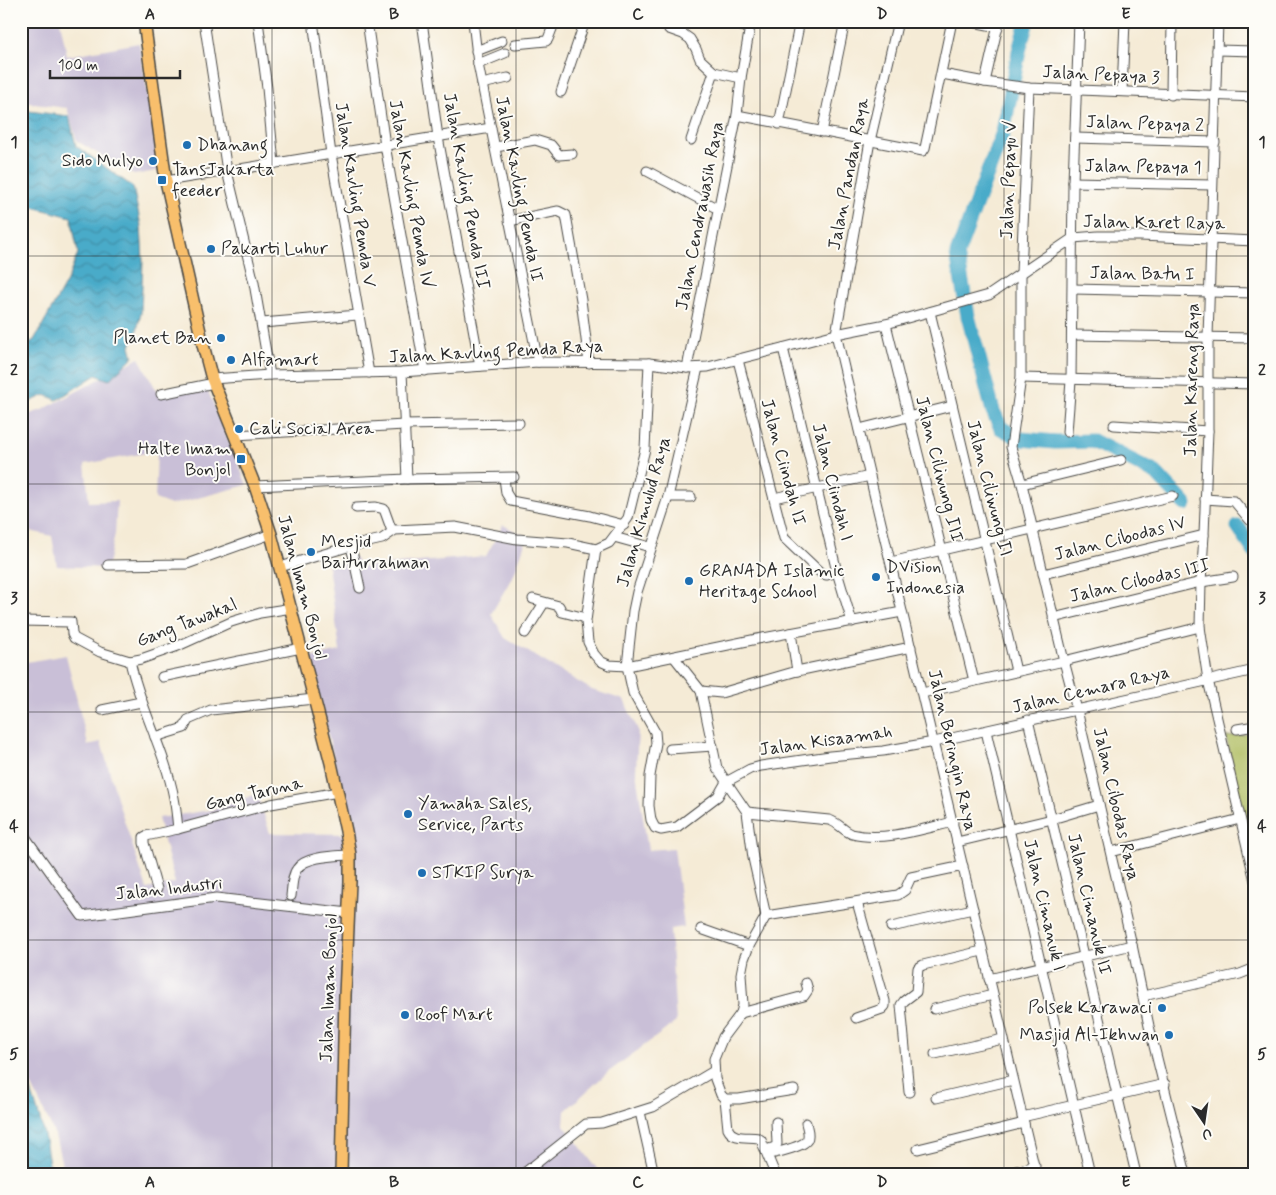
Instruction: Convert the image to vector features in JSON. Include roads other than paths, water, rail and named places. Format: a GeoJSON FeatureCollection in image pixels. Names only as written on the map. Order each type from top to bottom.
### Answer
{"type":"FeatureCollection","features":[{"type":"Feature","properties":{"kind":"main road","name":"Jalan Imam Bonjol"},"geometry":{"type":"LineString","coordinates":[[144,21],[166,182],[213,381],[255,486],[271,534],[292,608],[338,792],[350,856],[341,1174]]}},
{"type":"Feature","properties":{"kind":"street"},"geometry":{"type":"LineString","coordinates":[[204,21],[226,171],[262,323],[270,375]]}},
{"type":"Feature","properties":{"kind":"street"},"geometry":{"type":"LineString","coordinates":[[258,21],[274,164]]}},
{"type":"Feature","properties":{"kind":"street","name":"Jalan Kavling Pemda V"},"geometry":{"type":"LineString","coordinates":[[313,21],[330,154],[369,373]]}},
{"type":"Feature","properties":{"kind":"street","name":"Jalan Kavling Pemda IV"},"geometry":{"type":"LineString","coordinates":[[367,21],[385,145],[425,371]]}},
{"type":"Feature","properties":{"kind":"street","name":"Jalan Kavling Pemda III"},"geometry":{"type":"LineString","coordinates":[[422,21],[438,137],[480,366]]}},
{"type":"Feature","properties":{"kind":"street","name":"Jalan Kavling Pemda II"},"geometry":{"type":"LineString","coordinates":[[473,21],[478,64],[538,362]]}},
{"type":"Feature","properties":{"kind":"street"},"geometry":{"type":"LineString","coordinates":[[515,44],[546,41],[555,21]]}},
{"type":"Feature","properties":{"kind":"street"},"geometry":{"type":"LineString","coordinates":[[561,92],[585,21]]}},
{"type":"Feature","properties":{"kind":"street"},"geometry":{"type":"LineString","coordinates":[[672,21],[669,29],[683,34],[690,39],[695,46],[700,60],[714,72],[741,78]]}},
{"type":"Feature","properties":{"kind":"street"},"geometry":{"type":"LineString","coordinates":[[736,21],[737,25],[750,24],[737,115]]}},
{"type":"Feature","properties":{"kind":"street"},"geometry":{"type":"LineString","coordinates":[[779,124],[800,21]]}},
{"type":"Feature","properties":{"kind":"street"},"geometry":{"type":"LineString","coordinates":[[822,132],[845,21]]}},
{"type":"Feature","properties":{"kind":"street","name":"Jalan Pandan Raya"},"geometry":{"type":"LineString","coordinates":[[836,334],[870,141],[898,21]]}},
{"type":"Feature","properties":{"kind":"street"},"geometry":{"type":"LineString","coordinates":[[942,74],[952,21]]}},
{"type":"Feature","properties":{"kind":"street"},"geometry":{"type":"LineString","coordinates":[[968,21],[998,24],[985,82]]}},
{"type":"Feature","properties":{"kind":"street"},"geometry":{"type":"LineString","coordinates":[[1067,432],[1071,381],[1079,21]]}},
{"type":"Feature","properties":{"kind":"street"},"geometry":{"type":"LineString","coordinates":[[1122,91],[1125,21]]}},
{"type":"Feature","properties":{"kind":"street"},"geometry":{"type":"LineString","coordinates":[[1171,94],[1172,21]]}},
{"type":"Feature","properties":{"kind":"street","name":"Jalan Kareng Raya"},"geometry":{"type":"LineString","coordinates":[[1204,535],[1207,499],[1209,292],[1218,21]]}},
{"type":"Feature","properties":{"kind":"street"},"geometry":{"type":"LineString","coordinates":[[476,51],[502,41]]}},
{"type":"Feature","properties":{"kind":"street"},"geometry":{"type":"LineString","coordinates":[[1217,50],[1255,51]]}},
{"type":"Feature","properties":{"kind":"street"},"geometry":{"type":"LineString","coordinates":[[478,64],[505,53]]}},
{"type":"Feature","properties":{"kind":"street"},"geometry":{"type":"LineString","coordinates":[[692,140],[714,72]]}},
{"type":"Feature","properties":{"kind":"street","name":"Jalan Cendrawasih Raya"},"geometry":{"type":"LineString","coordinates":[[687,368],[737,115],[924,150],[942,74]]}},
{"type":"Feature","properties":{"kind":"street","name":"Jalan Pepaya 3"},"geometry":{"type":"LineString","coordinates":[[942,74],[1028,88],[1255,97]]}},
{"type":"Feature","properties":{"kind":"street"},"geometry":{"type":"LineString","coordinates":[[482,84],[508,78]]}},
{"type":"Feature","properties":{"kind":"street","name":"Jalan Pepayu V"},"geometry":{"type":"LineString","coordinates":[[1011,443],[1021,378],[1021,273],[1028,88]]}},
{"type":"Feature","properties":{"kind":"street"},"geometry":{"type":"LineString","coordinates":[[166,182],[492,128]]}},
{"type":"Feature","properties":{"kind":"street","name":"Jalan Pepaya 2"},"geometry":{"type":"LineString","coordinates":[[1076,138],[1214,142]]}},
{"type":"Feature","properties":{"kind":"street"},"geometry":{"type":"LineString","coordinates":[[496,147],[535,140],[551,145],[559,155],[572,154]]}},
{"type":"Feature","properties":{"kind":"street"},"geometry":{"type":"LineString","coordinates":[[647,171],[718,209]]}},
{"type":"Feature","properties":{"kind":"street","name":"Jalan Pepaya 1"},"geometry":{"type":"LineString","coordinates":[[1074,182],[1212,185]]}},
{"type":"Feature","properties":{"kind":"street"},"geometry":{"type":"LineString","coordinates":[[509,221],[558,211],[566,215],[581,300],[589,363]]}},
{"type":"Feature","properties":{"kind":"street","name":"Jalan Karet Raya"},"geometry":{"type":"LineString","coordinates":[[836,334],[886,324],[977,299],[998,291],[1073,238],[1140,236],[1255,241]]}},
{"type":"Feature","properties":{"kind":"street","name":"Jalan Batu I"},"geometry":{"type":"LineString","coordinates":[[1073,289],[1255,293]]}},
{"type":"Feature","properties":{"kind":"street","name":"Jalan Ciliwung II"},"geometry":{"type":"LineString","coordinates":[[930,312],[1016,672]]}},
{"type":"Feature","properties":{"kind":"street"},"geometry":{"type":"LineString","coordinates":[[262,323],[358,315]]}},
{"type":"Feature","properties":{"kind":"street","name":"Jalan Ciliwung III"},"geometry":{"type":"LineString","coordinates":[[886,324],[974,681]]}},
{"type":"Feature","properties":{"kind":"street","name":"Jalan Kavling Pemda Raya"},"geometry":{"type":"LineString","coordinates":[[161,394],[213,381],[270,375],[425,371],[538,362],[649,363],[698,368],[738,360],[836,334]]}},
{"type":"Feature","properties":{"kind":"street","name":"Jalan Beringin Raya"},"geometry":{"type":"LineString","coordinates":[[836,334],[958,842],[1003,1039],[1036,1170]]}},
{"type":"Feature","properties":{"kind":"street"},"geometry":{"type":"LineString","coordinates":[[1072,335],[1255,338]]}},
{"type":"Feature","properties":{"kind":"street","name":"Jalan Ciindah I"},"geometry":{"type":"LineString","coordinates":[[783,348],[837,572],[852,622]]}},
{"type":"Feature","properties":{"kind":"street","name":"Jalan Ciindah II"},"geometry":{"type":"LineString","coordinates":[[738,360],[786,540],[822,574],[827,575],[837,572]]}},
{"type":"Feature","properties":{"kind":"street"},"geometry":{"type":"LineString","coordinates":[[280,566],[382,539],[392,531],[408,528],[455,527],[517,539],[568,543],[596,549],[605,546],[624,525],[630,512],[645,449],[649,363]]}},
{"type":"Feature","properties":{"kind":"street","name":"Jalan Kimulud Raya"},"geometry":{"type":"LineString","coordinates":[[656,828],[651,820],[649,806],[650,776],[656,743],[655,732],[633,693],[627,666],[633,611],[650,547],[668,497],[698,368]]}},
{"type":"Feature","properties":{"kind":"street"},"geometry":{"type":"LineString","coordinates":[[402,372],[407,480]]}},
{"type":"Feature","properties":{"kind":"street"},"geometry":{"type":"LineString","coordinates":[[1021,378],[1071,381],[1255,384]]}},
{"type":"Feature","properties":{"kind":"street"},"geometry":{"type":"LineString","coordinates":[[858,428],[952,406]]}},
{"type":"Feature","properties":{"kind":"street"},"geometry":{"type":"LineString","coordinates":[[235,435],[404,424],[519,423]]}},
{"type":"Feature","properties":{"kind":"street"},"geometry":{"type":"LineString","coordinates":[[1114,425],[1208,431]]}},
{"type":"Feature","properties":{"kind":"street","name":"Jalan Cibodas Raya"},"geometry":{"type":"LineString","coordinates":[[1011,443],[1111,852],[1143,996],[1186,1174]]}},
{"type":"Feature","properties":{"kind":"street"},"geometry":{"type":"LineString","coordinates":[[1022,484],[1120,460]]}},
{"type":"Feature","properties":{"kind":"street"},"geometry":{"type":"LineString","coordinates":[[774,498],[870,476]]}},
{"type":"Feature","properties":{"kind":"street"},"geometry":{"type":"LineString","coordinates":[[255,486],[509,478],[508,499],[511,501],[590,516],[624,525]]}},
{"type":"Feature","properties":{"kind":"street"},"geometry":{"type":"LineString","coordinates":[[891,562],[1173,496]]}},
{"type":"Feature","properties":{"kind":"street"},"geometry":{"type":"LineString","coordinates":[[668,497],[691,497]]}},
{"type":"Feature","properties":{"kind":"street"},"geometry":{"type":"LineString","coordinates":[[1207,499],[1234,501],[1250,520],[1255,522]]}},
{"type":"Feature","properties":{"kind":"street"},"geometry":{"type":"LineString","coordinates":[[356,508],[376,507],[384,510],[392,531]]}},
{"type":"Feature","properties":{"kind":"street"},"geometry":{"type":"LineString","coordinates":[[108,565],[187,564],[271,534]]}},
{"type":"Feature","properties":{"kind":"street"},"geometry":{"type":"LineString","coordinates":[[1204,535],[1200,627],[1208,680],[1255,881]]}},
{"type":"Feature","properties":{"kind":"street","name":"Jalan Cibodas IV"},"geometry":{"type":"LineString","coordinates":[[1043,574],[1204,535]]}},
{"type":"Feature","properties":{"kind":"street"},"geometry":{"type":"LineString","coordinates":[[614,537],[650,547]]}},
{"type":"Feature","properties":{"kind":"street"},"geometry":{"type":"LineString","coordinates":[[351,546],[360,588]]}},
{"type":"Feature","properties":{"kind":"street"},"geometry":{"type":"LineString","coordinates":[[596,549],[586,618],[586,631],[594,654],[600,661],[609,665],[627,666],[902,612]]}},
{"type":"Feature","properties":{"kind":"street","name":"Jalan Cibodas III"},"geometry":{"type":"LineString","coordinates":[[1054,618],[1201,582],[1233,577]]}},
{"type":"Feature","properties":{"kind":"street"},"geometry":{"type":"LineString","coordinates":[[533,599],[559,606],[562,612],[586,618]]}},
{"type":"Feature","properties":{"kind":"street"},"geometry":{"type":"LineString","coordinates":[[525,633],[544,603]]}},
{"type":"Feature","properties":{"kind":"street","name":"Gang Tawakal"},"geometry":{"type":"LineString","coordinates":[[21,621],[71,622],[74,638],[100,652],[130,661],[178,646],[231,622],[260,613],[292,608]]}},
{"type":"Feature","properties":{"kind":"street"},"geometry":{"type":"LineString","coordinates":[[922,693],[1200,627]]}},
{"type":"Feature","properties":{"kind":"street"},"geometry":{"type":"LineString","coordinates":[[791,633],[797,671]]}},
{"type":"Feature","properties":{"kind":"street"},"geometry":{"type":"LineString","coordinates":[[701,691],[721,693],[797,671],[911,647]]}},
{"type":"Feature","properties":{"kind":"street"},"geometry":{"type":"LineString","coordinates":[[162,677],[301,648]]}},
{"type":"Feature","properties":{"kind":"street"},"geometry":{"type":"LineString","coordinates":[[674,657],[701,691],[717,768],[747,812],[753,858],[766,916],[744,959],[741,974],[743,1005],[741,1013],[718,1047],[714,1059],[714,1072],[720,1095],[726,1099],[739,1099],[794,1090]]}},
{"type":"Feature","properties":{"kind":"street"},"geometry":{"type":"LineString","coordinates":[[130,661],[141,702],[155,737],[174,798],[178,829]]}},
{"type":"Feature","properties":{"kind":"street","name":"Jalan Cemara Raya"},"geometry":{"type":"LineString","coordinates":[[934,742],[1255,670]]}},
{"type":"Feature","properties":{"kind":"street"},"geometry":{"type":"LineString","coordinates":[[155,737],[184,728],[188,720],[211,710],[314,699]]}},
{"type":"Feature","properties":{"kind":"street"},"geometry":{"type":"LineString","coordinates":[[102,710],[141,702]]}},
{"type":"Feature","properties":{"kind":"street","name":"Jalan Cimanuk II"},"geometry":{"type":"LineString","coordinates":[[1028,720],[1136,1174]]}},
{"type":"Feature","properties":{"kind":"street"},"geometry":{"type":"LineString","coordinates":[[1237,729],[1255,726]]}},
{"type":"Feature","properties":{"kind":"street","name":"Jalan Cimanuk I"},"geometry":{"type":"LineString","coordinates":[[986,731],[1090,1174]]}},
{"type":"Feature","properties":{"kind":"street","name":"Jalan Kisaamah"},"geometry":{"type":"LineString","coordinates":[[656,828],[660,830],[677,827],[718,796],[726,782],[740,773],[761,766],[830,756],[883,751],[934,742]]}},
{"type":"Feature","properties":{"kind":"street"},"geometry":{"type":"LineString","coordinates":[[670,749],[713,746]]}},
{"type":"Feature","properties":{"kind":"street","name":"Gang Taruna"},"geometry":{"type":"LineString","coordinates":[[157,890],[144,837],[271,804],[338,792]]}},
{"type":"Feature","properties":{"kind":"street"},"geometry":{"type":"LineString","coordinates":[[958,842],[1052,819],[1099,805]]}},
{"type":"Feature","properties":{"kind":"street"},"geometry":{"type":"LineString","coordinates":[[747,812],[829,820],[849,833],[863,836],[904,833],[953,822]]}},
{"type":"Feature","properties":{"kind":"street"},"geometry":{"type":"LineString","coordinates":[[1111,852],[1240,819]]}},
{"type":"Feature","properties":{"kind":"street","name":"Jalan Industri"},"geometry":{"type":"LineString","coordinates":[[21,831],[82,916],[216,898],[349,914]]}},
{"type":"Feature","properties":{"kind":"street"},"geometry":{"type":"LineString","coordinates":[[291,896],[296,870],[300,865],[310,860],[330,856],[350,856]]}},
{"type":"Feature","properties":{"kind":"street"},"geometry":{"type":"LineString","coordinates":[[766,916],[898,895],[905,890],[910,877],[963,866]]}},
{"type":"Feature","properties":{"kind":"street"},"geometry":{"type":"LineString","coordinates":[[856,902],[885,1001],[885,1006],[882,1009],[856,1018]]}},
{"type":"Feature","properties":{"kind":"street"},"geometry":{"type":"LineString","coordinates":[[891,927],[973,909]]}},
{"type":"Feature","properties":{"kind":"street"},"geometry":{"type":"LineString","coordinates":[[701,929],[749,946]]}},
{"type":"Feature","properties":{"kind":"street"},"geometry":{"type":"LineString","coordinates":[[989,979],[1132,945]]}},
{"type":"Feature","properties":{"kind":"street"},"geometry":{"type":"LineString","coordinates":[[908,1092],[901,1005],[916,992],[918,968],[923,964],[982,951]]}},
{"type":"Feature","properties":{"kind":"street"},"geometry":{"type":"LineString","coordinates":[[1143,996],[1240,974],[1255,968]]}},
{"type":"Feature","properties":{"kind":"street"},"geometry":{"type":"LineString","coordinates":[[741,1013],[804,996],[808,990],[806,983]]}},
{"type":"Feature","properties":{"kind":"street"},"geometry":{"type":"LineString","coordinates":[[934,1010],[993,995]]}},
{"type":"Feature","properties":{"kind":"street"},"geometry":{"type":"LineString","coordinates":[[935,1054],[1003,1039]]}},
{"type":"Feature","properties":{"kind":"street"},"geometry":{"type":"LineString","coordinates":[[523,1174],[586,1124],[602,1123],[640,1112],[668,1100],[714,1072]]}},
{"type":"Feature","properties":{"kind":"street"},"geometry":{"type":"LineString","coordinates":[[936,1098],[1014,1080]]}},
{"type":"Feature","properties":{"kind":"street"},"geometry":{"type":"LineString","coordinates":[[918,1149],[1074,1105],[1164,1084]]}},
{"type":"Feature","properties":{"kind":"street"},"geometry":{"type":"LineString","coordinates":[[726,1099],[730,1134],[761,1140],[775,1174]]}},
{"type":"Feature","properties":{"kind":"street"},"geometry":{"type":"LineString","coordinates":[[640,1112],[654,1174]]}},
{"type":"Feature","properties":{"kind":"street"},"geometry":{"type":"LineString","coordinates":[[767,1153],[778,1144],[776,1122]]}},
{"type":"Feature","properties":{"kind":"street"},"geometry":{"type":"LineString","coordinates":[[767,1153],[802,1144],[807,1140],[806,1123]]}},
{"type":"Feature","properties":{"kind":"street"},"geometry":{"type":"LineString","coordinates":[[1004,1174],[1036,1170]]}},
{"type":"Feature","properties":{"kind":"water"},"geometry":{"type":"Polygon","coordinates":[[[21,110],[69,116],[76,146],[133,187],[141,226],[143,261],[141,313],[136,334],[130,346],[133,357],[109,380],[96,375],[57,400],[45,395],[21,406],[21,348],[34,340],[67,281],[78,253],[71,217],[21,204],[21,110]]]}},
{"type":"Feature","properties":{"kind":"water"},"geometry":{"type":"Polygon","coordinates":[[[21,1066],[40,1119],[50,1174],[21,1174],[21,1066]]]}},
{"type":"Feature","properties":{"kind":"waterway"},"geometry":{"type":"LineString","coordinates":[[1027,21],[1003,132],[957,254],[968,316],[993,411],[1001,428],[1021,439],[1055,442],[1093,441],[1156,473],[1185,504]]}},
{"type":"Feature","properties":{"kind":"waterway"},"geometry":{"type":"LineString","coordinates":[[1238,527],[1255,552]]}},
{"type":"Feature","properties":{"kind":"place","name":"Dhanang"},"geometry":{"type":"Point","coordinates":[187,145]}},
{"type":"Feature","properties":{"kind":"place","name":"Sido Mulyo"},"geometry":{"type":"Point","coordinates":[153,161]}},
{"type":"Feature","properties":{"kind":"place","name":"TansJakarta feeder"},"geometry":{"type":"Point","coordinates":[162,180]}},
{"type":"Feature","properties":{"kind":"place","name":"Pakarti Luhur"},"geometry":{"type":"Point","coordinates":[211,249]}},
{"type":"Feature","properties":{"kind":"place","name":"Planet Ban"},"geometry":{"type":"Point","coordinates":[221,338]}},
{"type":"Feature","properties":{"kind":"place","name":"Alfamart"},"geometry":{"type":"Point","coordinates":[231,360]}},
{"type":"Feature","properties":{"kind":"place","name":"Cali Social Area"},"geometry":{"type":"Point","coordinates":[239,429]}},
{"type":"Feature","properties":{"kind":"place","name":"Halte Imam Bonjol"},"geometry":{"type":"Point","coordinates":[241,459]}},
{"type":"Feature","properties":{"kind":"place","name":"Mesjid Baiturrahman"},"geometry":{"type":"Point","coordinates":[311,552]}},
{"type":"Feature","properties":{"kind":"place","name":"DVision Indonesia"},"geometry":{"type":"Point","coordinates":[876,577]}},
{"type":"Feature","properties":{"kind":"place","name":"GRANADA Islamic Heritage School"},"geometry":{"type":"Point","coordinates":[689,581]}},
{"type":"Feature","properties":{"kind":"place","name":"Yamaha Sales, Service, Parts"},"geometry":{"type":"Point","coordinates":[408,814]}},
{"type":"Feature","properties":{"kind":"place","name":"STKIP Surya"},"geometry":{"type":"Point","coordinates":[422,873]}},
{"type":"Feature","properties":{"kind":"place","name":"Polsek Karawaci"},"geometry":{"type":"Point","coordinates":[1162,1008]}},
{"type":"Feature","properties":{"kind":"place","name":"Roof Mart"},"geometry":{"type":"Point","coordinates":[405,1015]}},
{"type":"Feature","properties":{"kind":"place","name":"Masjid Al-Ikhwan"},"geometry":{"type":"Point","coordinates":[1169,1035]}}]}
